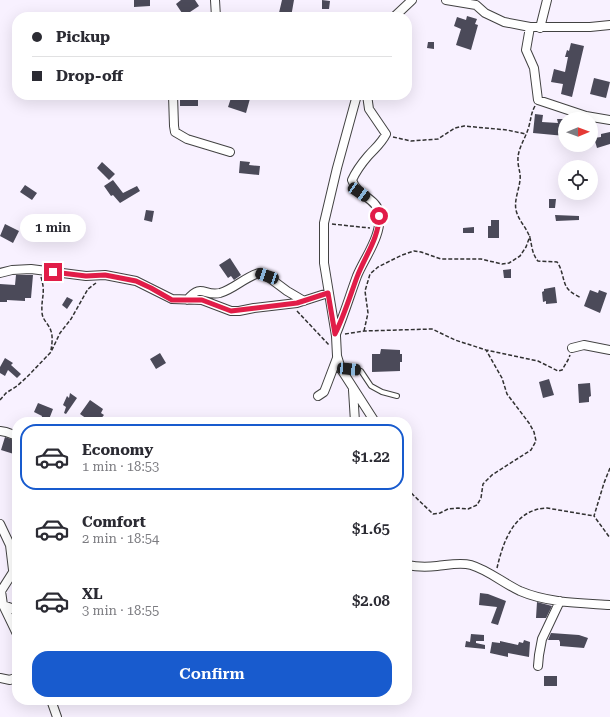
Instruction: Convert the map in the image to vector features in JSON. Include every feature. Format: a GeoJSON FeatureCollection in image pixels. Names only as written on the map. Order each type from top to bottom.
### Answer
{"type":"FeatureCollection","features":[{"type":"Feature","properties":{"kind":"street"},"geometry":{"type":"LineString","coordinates":[[215,0],[216,12]]}},
{"type":"Feature","properties":{"kind":"street"},"geometry":{"type":"LineString","coordinates":[[399,12],[412,0]]}},
{"type":"Feature","properties":{"kind":"street"},"geometry":{"type":"LineString","coordinates":[[446,0],[477,3],[484,13],[504,22],[530,27],[590,27],[610,25]]}},
{"type":"Feature","properties":{"kind":"street"},"geometry":{"type":"LineString","coordinates":[[540,28],[547,0]]}},
{"type":"Feature","properties":{"kind":"street"},"geometry":{"type":"LineString","coordinates":[[530,27],[526,50],[534,68],[538,100],[586,116],[610,120]]}},
{"type":"Feature","properties":{"kind":"street"},"geometry":{"type":"LineString","coordinates":[[173,100],[175,132],[179,136],[230,152]]}},
{"type":"Feature","properties":{"kind":"street"},"geometry":{"type":"LineString","coordinates":[[357,100],[337,168],[324,223],[324,263],[336,335],[337,355],[341,369],[372,417]]}},
{"type":"Feature","properties":{"kind":"street"},"geometry":{"type":"LineString","coordinates":[[336,335],[357,277],[378,229],[379,216],[377,208],[373,202],[359,192],[352,180],[368,156],[382,142],[386,134],[369,109],[368,100]]}},
{"type":"Feature","properties":{"kind":"street"},"geometry":{"type":"LineString","coordinates":[[0,273],[12,270],[39,270],[86,276],[105,275],[136,281],[172,300],[202,300],[231,311],[290,304],[328,293]]}},
{"type":"Feature","properties":{"kind":"street"},"geometry":{"type":"LineString","coordinates":[[187,300],[194,292],[198,290],[216,294],[225,292],[246,278],[259,273],[267,276],[287,291],[304,301]]}},
{"type":"Feature","properties":{"kind":"street"},"geometry":{"type":"LineString","coordinates":[[572,348],[584,346],[610,350]]}},
{"type":"Feature","properties":{"kind":"street"},"geometry":{"type":"LineString","coordinates":[[318,396],[324,392],[337,355]]}},
{"type":"Feature","properties":{"kind":"street"},"geometry":{"type":"LineString","coordinates":[[352,385],[355,417]]}},
{"type":"Feature","properties":{"kind":"street"},"geometry":{"type":"LineString","coordinates":[[0,431],[12,434]]}},
{"type":"Feature","properties":{"kind":"street"},"geometry":{"type":"LineString","coordinates":[[0,524],[10,545],[12,554]]}},
{"type":"Feature","properties":{"kind":"street"},"geometry":{"type":"LineString","coordinates":[[412,566],[422,567],[460,564],[470,565],[481,569],[495,578],[526,593],[560,601],[610,605]]}},
{"type":"Feature","properties":{"kind":"street"},"geometry":{"type":"LineString","coordinates":[[12,573],[0,592],[3,605],[12,624]]}},
{"type":"Feature","properties":{"kind":"street"},"geometry":{"type":"LineString","coordinates":[[538,666],[542,639],[560,601]]}},
{"type":"Feature","properties":{"kind":"street"},"geometry":{"type":"LineString","coordinates":[[3,605],[12,608]]}},
{"type":"Feature","properties":{"kind":"street"},"geometry":{"type":"LineString","coordinates":[[0,678],[12,679]]}},
{"type":"Feature","properties":{"kind":"street"},"geometry":{"type":"LineString","coordinates":[[53,705],[57,717]]}},
{"type":"Feature","properties":{"kind":"lane"},"geometry":{"type":"LineString","coordinates":[[341,369],[361,371],[371,386],[382,392],[398,396]]}},
{"type":"Feature","properties":{"kind":"path"},"geometry":{"type":"LineString","coordinates":[[538,100],[532,111],[530,125],[518,152],[520,180],[516,209],[530,236],[534,256],[538,260],[557,262],[563,273],[564,284],[568,290],[581,298]]}},
{"type":"Feature","properties":{"kind":"path"},"geometry":{"type":"LineString","coordinates":[[386,134],[398,139],[438,139],[455,128],[464,126],[499,129],[526,134]]}},
{"type":"Feature","properties":{"kind":"path"},"geometry":{"type":"LineString","coordinates":[[324,223],[378,229]]}},
{"type":"Feature","properties":{"kind":"path"},"geometry":{"type":"LineString","coordinates":[[364,331],[368,313],[365,291],[370,274],[373,270],[402,255],[414,251],[440,259],[481,259],[502,264],[509,263],[520,256],[526,247],[530,236]]}},
{"type":"Feature","properties":{"kind":"path"},"geometry":{"type":"LineString","coordinates":[[39,270],[44,286],[42,313],[44,321],[51,330],[51,352]]}},
{"type":"Feature","properties":{"kind":"path"},"geometry":{"type":"LineString","coordinates":[[0,400],[6,393],[28,377],[51,352],[60,333],[71,319],[88,289],[105,275]]}},
{"type":"Feature","properties":{"kind":"path"},"geometry":{"type":"LineString","coordinates":[[290,304],[337,355]]}},
{"type":"Feature","properties":{"kind":"path"},"geometry":{"type":"LineString","coordinates":[[336,335],[364,331],[432,329],[455,340],[486,350],[538,360],[558,371],[562,370],[568,360],[572,348]]}},
{"type":"Feature","properties":{"kind":"path"},"geometry":{"type":"LineString","coordinates":[[412,494],[433,514],[440,513],[448,509],[468,509],[477,505],[481,498],[483,484],[492,475],[531,450],[536,441],[534,432],[507,394],[502,378],[486,350]]}},
{"type":"Feature","properties":{"kind":"path"},"geometry":{"type":"LineString","coordinates":[[594,516],[610,468]]}},
{"type":"Feature","properties":{"kind":"path"},"geometry":{"type":"LineString","coordinates":[[495,578],[507,535],[516,522],[530,512],[539,508],[594,516],[610,538]]}},
{"type":"Feature","properties":{"kind":"building"},"geometry":{"type":"Polygon","coordinates":[[[134,0],[150,0],[150,6],[134,7],[134,0]]]}},
{"type":"Feature","properties":{"kind":"building"},"geometry":{"type":"Polygon","coordinates":[[[181,0],[195,0],[199,6],[190,12],[181,12],[176,4],[181,0]]]}},
{"type":"Feature","properties":{"kind":"building"},"geometry":{"type":"Polygon","coordinates":[[[282,0],[294,0],[292,12],[279,12],[282,0]]]}},
{"type":"Feature","properties":{"kind":"building"},"geometry":{"type":"Polygon","coordinates":[[[322,0],[330,1],[329,9],[322,9],[322,0]]]}},
{"type":"Feature","properties":{"kind":"building"},"geometry":{"type":"Polygon","coordinates":[[[467,16],[477,19],[475,24],[478,25],[471,50],[456,45],[461,29],[454,26],[457,17],[466,20],[467,16]]]}},
{"type":"Feature","properties":{"kind":"building"},"geometry":{"type":"Polygon","coordinates":[[[428,42],[434,42],[434,49],[427,48],[428,42]]]}},
{"type":"Feature","properties":{"kind":"building"},"geometry":{"type":"Polygon","coordinates":[[[571,43],[584,46],[572,97],[561,94],[563,84],[551,82],[554,69],[565,72],[568,57],[565,57],[567,50],[569,51],[571,43]]]}},
{"type":"Feature","properties":{"kind":"building"},"geometry":{"type":"Polygon","coordinates":[[[594,78],[610,82],[606,98],[590,94],[594,78]]]}},
{"type":"Feature","properties":{"kind":"building"},"geometry":{"type":"Polygon","coordinates":[[[180,100],[198,100],[198,106],[180,106],[180,100]]]}},
{"type":"Feature","properties":{"kind":"building"},"geometry":{"type":"Polygon","coordinates":[[[230,100],[250,100],[246,113],[228,107],[230,100]]]}},
{"type":"Feature","properties":{"kind":"building"},"geometry":{"type":"Polygon","coordinates":[[[535,114],[543,115],[542,122],[558,123],[558,135],[533,133],[535,114]]]}},
{"type":"Feature","properties":{"kind":"building"},"geometry":{"type":"Polygon","coordinates":[[[610,132],[610,144],[598,148],[598,137],[601,137],[601,134],[610,132]]]}},
{"type":"Feature","properties":{"kind":"building"},"geometry":{"type":"Polygon","coordinates":[[[240,161],[250,162],[249,165],[260,166],[259,175],[239,173],[240,161]]]}},
{"type":"Feature","properties":{"kind":"building"},"geometry":{"type":"Polygon","coordinates":[[[102,162],[115,174],[109,180],[97,168],[102,162]]]}},
{"type":"Feature","properties":{"kind":"building"},"geometry":{"type":"Polygon","coordinates":[[[113,180],[123,193],[137,186],[140,191],[120,203],[113,195],[111,196],[104,186],[113,180]]]}},
{"type":"Feature","properties":{"kind":"building"},"geometry":{"type":"Polygon","coordinates":[[[25,185],[37,193],[32,200],[20,192],[25,185]]]}},
{"type":"Feature","properties":{"kind":"building"},"geometry":{"type":"Polygon","coordinates":[[[549,199],[556,199],[555,208],[549,208],[549,199]]]}},
{"type":"Feature","properties":{"kind":"building"},"geometry":{"type":"Polygon","coordinates":[[[146,210],[154,211],[152,222],[144,220],[146,210]]]}},
{"type":"Feature","properties":{"kind":"building"},"geometry":{"type":"Polygon","coordinates":[[[555,215],[579,216],[579,220],[556,221],[555,215]]]}},
{"type":"Feature","properties":{"kind":"building"},"geometry":{"type":"Polygon","coordinates":[[[491,220],[499,220],[499,238],[488,238],[488,226],[491,226],[491,220]]]}},
{"type":"Feature","properties":{"kind":"building"},"geometry":{"type":"Polygon","coordinates":[[[5,224],[19,231],[13,243],[0,236],[5,224]]]}},
{"type":"Feature","properties":{"kind":"building"},"geometry":{"type":"Polygon","coordinates":[[[474,227],[474,233],[463,233],[463,228],[474,227]]]}},
{"type":"Feature","properties":{"kind":"building"},"geometry":{"type":"Polygon","coordinates":[[[230,258],[241,275],[234,280],[231,276],[228,278],[219,265],[230,258]]]}},
{"type":"Feature","properties":{"kind":"building"},"geometry":{"type":"Polygon","coordinates":[[[511,269],[511,278],[504,278],[503,270],[511,269]]]}},
{"type":"Feature","properties":{"kind":"building"},"geometry":{"type":"Polygon","coordinates":[[[16,275],[33,275],[31,298],[25,298],[25,301],[7,300],[7,302],[0,302],[0,284],[15,285],[16,275]]]}},
{"type":"Feature","properties":{"kind":"building"},"geometry":{"type":"Polygon","coordinates":[[[555,287],[557,303],[546,304],[546,301],[543,302],[542,292],[544,289],[555,287]]]}},
{"type":"Feature","properties":{"kind":"building"},"geometry":{"type":"Polygon","coordinates":[[[590,290],[598,293],[599,290],[607,293],[600,313],[584,306],[590,290]]]}},
{"type":"Feature","properties":{"kind":"building"},"geometry":{"type":"Polygon","coordinates":[[[67,297],[73,300],[67,309],[62,305],[67,297]]]}},
{"type":"Feature","properties":{"kind":"building"},"geometry":{"type":"Polygon","coordinates":[[[381,349],[400,350],[400,354],[402,354],[402,362],[400,362],[400,371],[372,372],[372,354],[380,354],[381,349]]]}},
{"type":"Feature","properties":{"kind":"building"},"geometry":{"type":"Polygon","coordinates":[[[160,353],[166,363],[156,369],[150,359],[160,353]]]}},
{"type":"Feature","properties":{"kind":"building"},"geometry":{"type":"Polygon","coordinates":[[[5,358],[13,363],[11,365],[21,374],[17,378],[8,370],[5,376],[0,373],[0,367],[5,358]]]}},
{"type":"Feature","properties":{"kind":"building"},"geometry":{"type":"Polygon","coordinates":[[[549,379],[554,395],[543,398],[539,382],[549,379]]]}},
{"type":"Feature","properties":{"kind":"building"},"geometry":{"type":"Polygon","coordinates":[[[590,383],[591,396],[589,397],[589,402],[579,403],[578,384],[590,383]]]}},
{"type":"Feature","properties":{"kind":"building"},"geometry":{"type":"Polygon","coordinates":[[[70,393],[77,398],[66,414],[64,413],[66,407],[63,405],[67,396],[69,398],[70,393]]]}},
{"type":"Feature","properties":{"kind":"building"},"geometry":{"type":"Polygon","coordinates":[[[90,400],[103,409],[101,413],[104,415],[102,417],[84,417],[80,414],[90,400]]]}},
{"type":"Feature","properties":{"kind":"building"},"geometry":{"type":"Polygon","coordinates":[[[38,403],[53,409],[50,417],[42,417],[34,412],[38,403]]]}},
{"type":"Feature","properties":{"kind":"building"},"geometry":{"type":"Polygon","coordinates":[[[5,437],[12,439],[12,453],[1,450],[5,437]]]}},
{"type":"Feature","properties":{"kind":"building"},"geometry":{"type":"Polygon","coordinates":[[[480,593],[488,594],[506,601],[498,625],[491,623],[497,607],[479,605],[480,593]]]}},
{"type":"Feature","properties":{"kind":"building"},"geometry":{"type":"Polygon","coordinates":[[[537,602],[552,606],[546,618],[536,618],[537,602]]]}},
{"type":"Feature","properties":{"kind":"building"},"geometry":{"type":"Polygon","coordinates":[[[551,633],[579,635],[588,638],[584,648],[560,646],[559,640],[548,640],[551,633]]]}},
{"type":"Feature","properties":{"kind":"building"},"geometry":{"type":"Polygon","coordinates":[[[471,634],[484,635],[484,641],[476,641],[476,643],[485,645],[485,649],[465,647],[466,641],[470,642],[471,634]]]}},
{"type":"Feature","properties":{"kind":"building"},"geometry":{"type":"Polygon","coordinates":[[[524,640],[530,642],[529,657],[508,653],[508,657],[490,653],[492,642],[500,643],[500,641],[518,645],[519,642],[523,643],[524,640]]]}},
{"type":"Feature","properties":{"kind":"building"},"geometry":{"type":"Polygon","coordinates":[[[544,676],[557,676],[557,686],[544,686],[544,676]]]}},
{"type":"Feature","properties":{"kind":"route"},"geometry":{"type":"LineString","coordinates":[[53,272],[86,276],[105,275],[136,281],[172,300],[202,300],[231,311],[297,303],[328,293],[335,334],[343,317],[357,277],[377,232],[379,216]]}}]}
